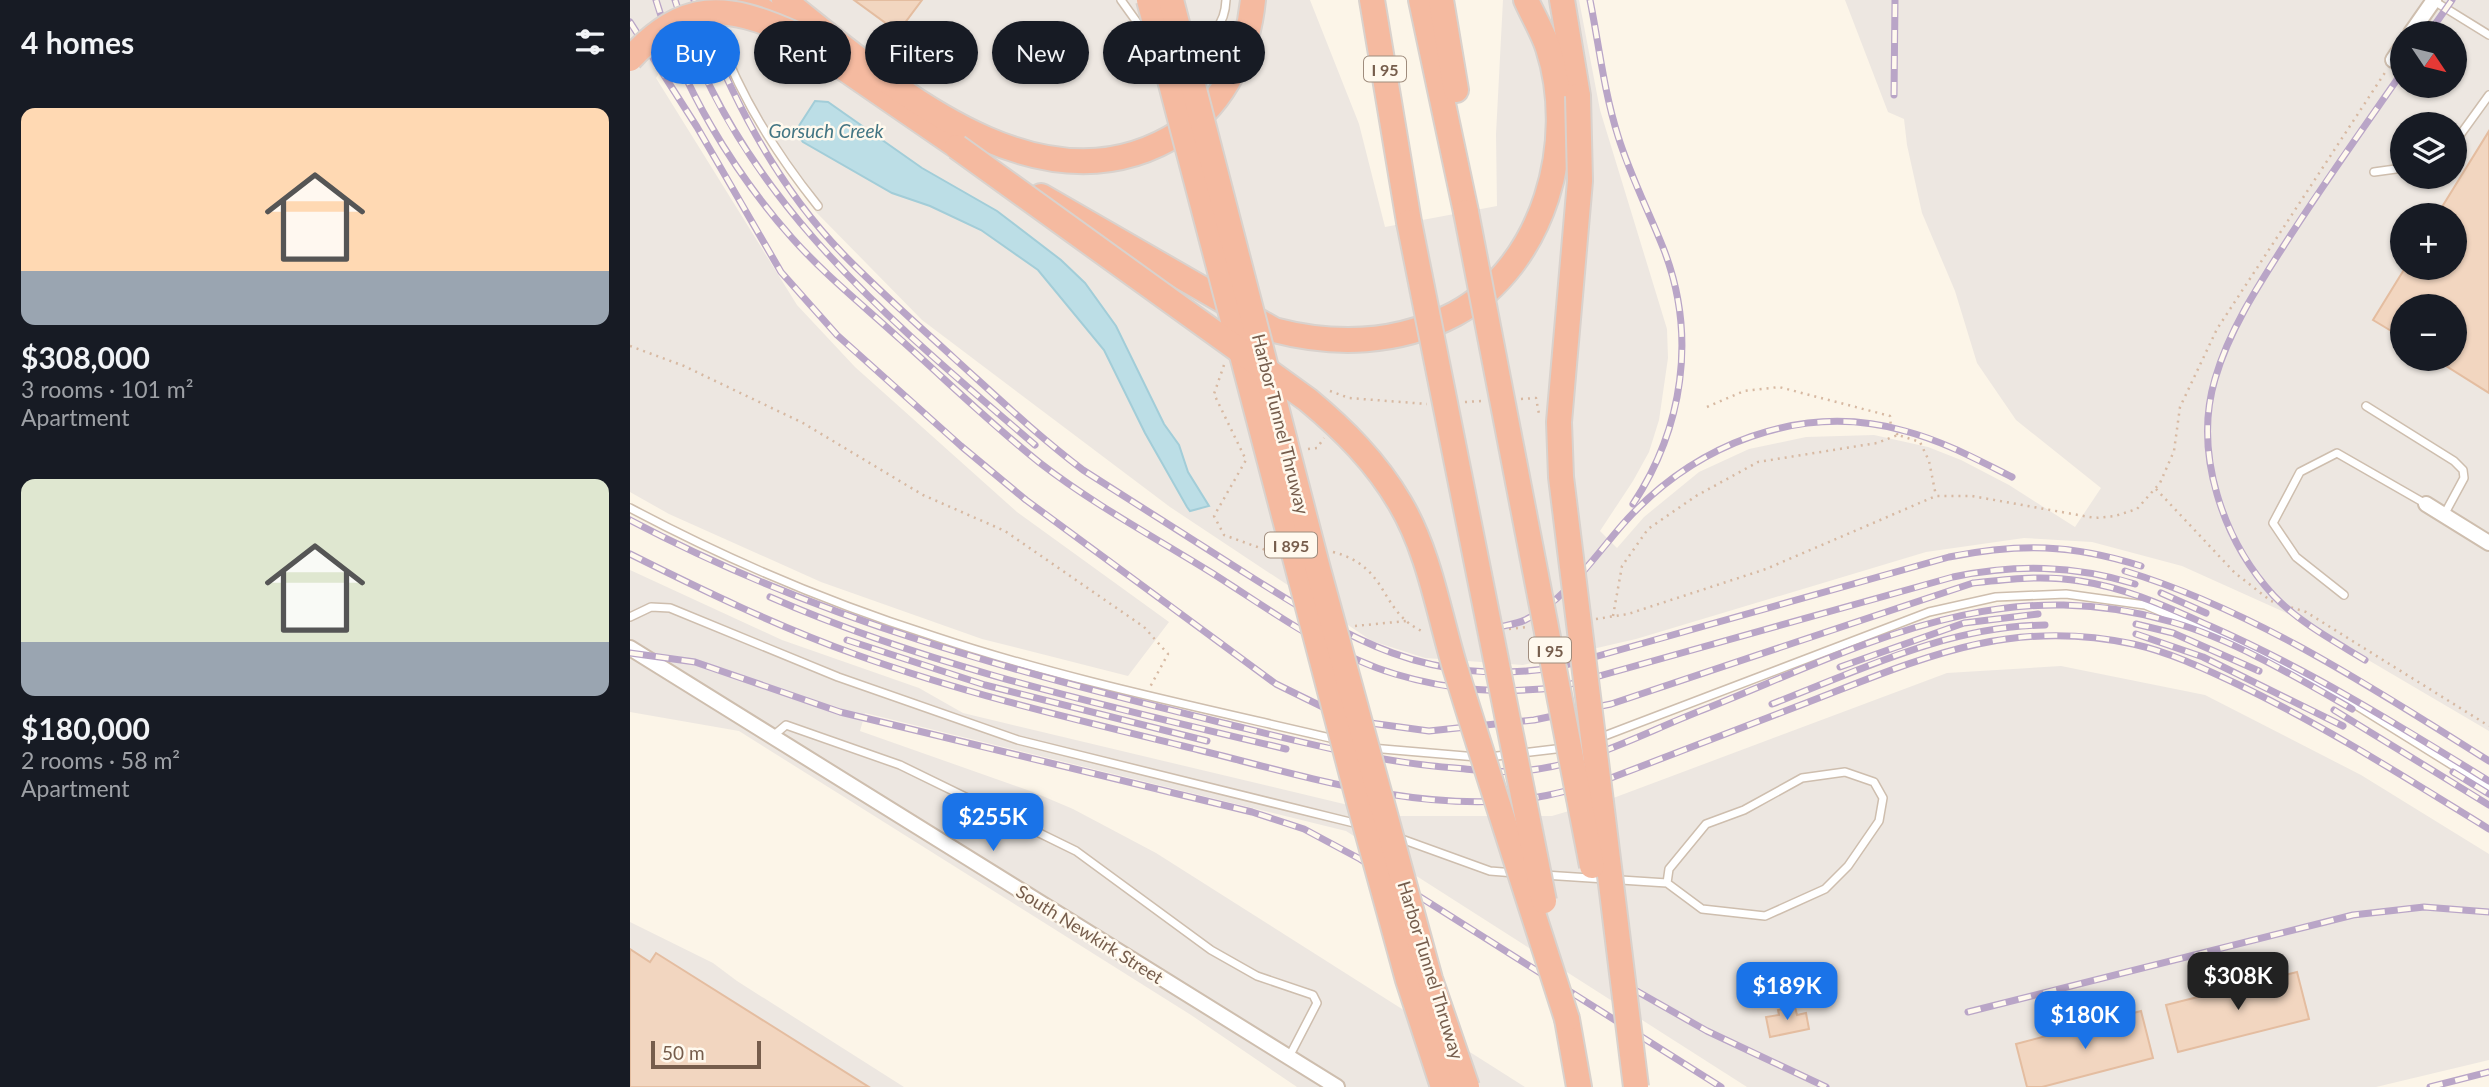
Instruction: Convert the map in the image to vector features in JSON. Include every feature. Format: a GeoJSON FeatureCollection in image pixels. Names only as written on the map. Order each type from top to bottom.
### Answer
{"type":"FeatureCollection","features":[{"type":"Feature","properties":{"kind":"highway"},"geometry":{"type":"LineString","coordinates":[[749,0],[777,21]]}},
{"type":"Feature","properties":{"kind":"highway"},"geometry":{"type":"LineString","coordinates":[[784,0],[937,113],[988,141],[1044,159],[1106,160],[1137,154],[1164,142],[1188,126],[1226,84]]}},
{"type":"Feature","properties":{"kind":"highway","name":"Harbor Tunnel Thruway"},"geometry":{"type":"LineString","coordinates":[[1149,0],[1356,789],[1408,980],[1443,1087]]}},
{"type":"Feature","properties":{"kind":"highway","name":"Harbor Tunnel Thruway"},"geometry":{"type":"LineString","coordinates":[[1171,0],[1318,569],[1430,979],[1467,1087]]}},
{"type":"Feature","properties":{"kind":"highway"},"geometry":{"type":"LineString","coordinates":[[1251,21],[1253,0]]}},
{"type":"Feature","properties":{"kind":"highway"},"geometry":{"type":"LineString","coordinates":[[1262,21],[1268,0]]}},
{"type":"Feature","properties":{"kind":"highway","name":"I 95"},"geometry":{"type":"LineString","coordinates":[[1372,0],[1409,222],[1579,1087]]}},
{"type":"Feature","properties":{"kind":"highway","name":"I 95"},"geometry":{"type":"LineString","coordinates":[[1421,0],[1465,212],[1635,1087]]}},
{"type":"Feature","properties":{"kind":"highway","name":"I 95"},"geometry":{"type":"LineString","coordinates":[[1441,0],[1455,85],[1465,212]]}},
{"type":"Feature","properties":{"kind":"highway"},"geometry":{"type":"LineString","coordinates":[[957,147],[1275,330],[1326,341],[1369,340],[1399,334],[1457,313],[1488,288],[1527,239],[1553,183],[1559,133],[1558,98],[1548,48],[1526,0]]}},
{"type":"Feature","properties":{"kind":"highway"},"geometry":{"type":"LineString","coordinates":[[1562,0],[1578,96],[1580,181],[1559,422],[1561,477],[1635,1087]]}},
{"type":"Feature","properties":{"kind":"highway"},"geometry":{"type":"LineString","coordinates":[[630,58],[661,30],[687,17],[710,11],[733,11],[765,21]]}},
{"type":"Feature","properties":{"kind":"highway"},"geometry":{"type":"LineString","coordinates":[[851,74],[1308,400],[1357,444],[1379,473],[1400,503],[1428,569],[1453,662],[1567,1019]]}},
{"type":"Feature","properties":{"kind":"street"},"geometry":{"type":"LineString","coordinates":[[2419,21],[2433,0]]}},
{"type":"Feature","properties":{"kind":"street"},"geometry":{"type":"LineString","coordinates":[[2426,503],[2489,543]]}},
{"type":"Feature","properties":{"kind":"street","name":"South Newkirk Street"},"geometry":{"type":"LineString","coordinates":[[630,648],[1338,1087]]}},
{"type":"Feature","properties":{"kind":"lane"},"geometry":{"type":"LineString","coordinates":[[714,0],[715,30],[747,98],[775,145],[818,206]]}},
{"type":"Feature","properties":{"kind":"lane"},"geometry":{"type":"LineString","coordinates":[[1121,0],[1136,21]]}},
{"type":"Feature","properties":{"kind":"lane"},"geometry":{"type":"LineString","coordinates":[[1222,21],[1226,15],[1226,0]]}},
{"type":"Feature","properties":{"kind":"lane"},"geometry":{"type":"LineString","coordinates":[[2433,0],[2489,35]]}},
{"type":"Feature","properties":{"kind":"lane"},"geometry":{"type":"LineString","coordinates":[[2467,125],[2489,95]]}},
{"type":"Feature","properties":{"kind":"lane"},"geometry":{"type":"LineString","coordinates":[[2374,172],[2390,170]]}},
{"type":"Feature","properties":{"kind":"lane"},"geometry":{"type":"LineString","coordinates":[[2366,406],[2454,461],[2463,470],[2464,478],[2444,515]]}},
{"type":"Feature","properties":{"kind":"lane"},"geometry":{"type":"LineString","coordinates":[[2344,595],[2296,557],[2273,523],[2300,472],[2337,453],[2426,503]]}},
{"type":"Feature","properties":{"kind":"lane"},"geometry":{"type":"LineString","coordinates":[[630,508],[729,557],[870,614],[1004,658],[1147,694],[1364,747],[1420,754],[1506,757],[1573,745]]}},
{"type":"Feature","properties":{"kind":"lane"},"geometry":{"type":"LineString","coordinates":[[1585,742],[1929,612],[1996,597],[2066,594],[2145,605],[2247,648],[2346,699],[2489,788]]}},
{"type":"Feature","properties":{"kind":"lane"},"geometry":{"type":"LineString","coordinates":[[630,617],[651,607],[670,608],[838,677],[1018,740],[1330,816],[1490,871],[1667,883],[1702,909],[1765,916],[1825,889],[1848,866],[1879,821],[1883,798],[1874,782],[1845,772],[1801,778],[1744,810],[1706,824],[1669,869],[1667,883]]}},
{"type":"Feature","properties":{"kind":"lane"},"geometry":{"type":"LineString","coordinates":[[773,737],[786,724],[842,747],[900,765],[1076,851],[1211,950],[1257,976],[1313,995],[1317,1003],[1289,1057]]}},
{"type":"Feature","properties":{"kind":"path"},"geometry":{"type":"LineString","coordinates":[[1587,620],[1613,616],[1701,592],[1766,569],[1936,496],[1972,496],[2095,517],[2115,516],[2137,509],[2156,489],[2174,451],[2180,407],[2217,329],[2390,65]]}},
{"type":"Feature","properties":{"kind":"path"},"geometry":{"type":"LineString","coordinates":[[630,346],[684,366],[803,423],[923,495],[1005,531],[1144,627],[1168,654],[1147,694]]}},
{"type":"Feature","properties":{"kind":"path"},"geometry":{"type":"LineString","coordinates":[[1226,360],[1214,394],[1246,460],[1214,516],[1224,535],[1275,553]]}},
{"type":"Feature","properties":{"kind":"path"},"geometry":{"type":"LineString","coordinates":[[1707,407],[1744,391],[1779,387],[1890,416],[1891,428],[1898,435],[1920,442],[1929,461],[1936,496]]}},
{"type":"Feature","properties":{"kind":"path"},"geometry":{"type":"LineString","coordinates":[[1324,389],[1349,398],[1434,404]]}},
{"type":"Feature","properties":{"kind":"path"},"geometry":{"type":"LineString","coordinates":[[1510,399],[1536,398],[1541,421]]}},
{"type":"Feature","properties":{"kind":"path"},"geometry":{"type":"LineString","coordinates":[[1459,402],[1485,401]]}},
{"type":"Feature","properties":{"kind":"path"},"geometry":{"type":"LineString","coordinates":[[1613,616],[1622,566],[1648,529],[1696,496],[1758,462],[1877,443],[1898,435]]}},
{"type":"Feature","properties":{"kind":"path"},"geometry":{"type":"LineString","coordinates":[[2156,489],[2235,573],[2271,601],[2306,612],[2489,726]]}},
{"type":"Feature","properties":{"kind":"path"},"geometry":{"type":"LineString","coordinates":[[1323,552],[1335,552],[1361,563],[1377,577],[1398,616],[1427,633]]}},
{"type":"Feature","properties":{"kind":"path"},"geometry":{"type":"LineString","coordinates":[[1354,626],[1406,621]]}},
{"type":"Feature","properties":{"kind":"path"},"geometry":{"type":"LineString","coordinates":[[1507,630],[1534,626]]}},
{"type":"Feature","properties":{"kind":"shaded area"},"geometry":{"type":"Polygon","coordinates":[[[630,0],[1310,0],[1359,124],[1385,227],[1497,206],[1496,134],[1503,0],[1579,0],[1600,110],[1667,329],[1668,358],[1659,420],[1649,452],[1600,531],[1617,548],[1644,517],[1699,472],[1749,449],[1806,437],[1874,435],[1928,447],[1961,460],[2009,485],[2075,527],[2101,488],[2016,420],[1977,363],[1955,291],[1922,213],[1904,119],[1888,112],[1845,0],[2489,0],[2489,731],[2295,617],[2182,566],[2092,542],[2024,538],[1926,552],[1636,639],[1523,665],[1425,658],[1372,641],[1170,507],[922,320],[816,212],[739,84],[740,21],[712,21],[703,1],[691,21],[651,21],[651,84],[660,84],[797,305],[855,367],[1017,512],[1169,622],[1128,676],[982,639],[821,582],[669,514],[630,492],[630,0]]]}},
{"type":"Feature","properties":{"kind":"shaded area"},"geometry":{"type":"Polygon","coordinates":[[[630,570],[782,640],[919,688],[963,713],[1394,816],[1552,816],[1616,797],[1947,673],[2061,666],[2205,695],[2361,775],[2489,854],[2489,1060],[2376,1087],[1747,1087],[1346,831],[865,713],[860,731],[1033,792],[1073,809],[1156,853],[1525,1087],[1297,1087],[1191,1015],[739,731],[630,712],[630,570]]]}},
{"type":"Feature","properties":{"kind":"shaded area"},"geometry":{"type":"Polygon","coordinates":[[[630,922],[713,963],[904,1087],[630,1087],[630,922]]]}},
{"type":"Feature","properties":{"kind":"water","name":"Gorsuch Creek"},"geometry":{"type":"Polygon","coordinates":[[[815,101],[828,102],[922,168],[997,211],[1061,260],[1085,283],[1116,326],[1164,424],[1179,445],[1188,472],[1209,506],[1190,511],[1187,507],[1145,433],[1104,350],[1038,270],[981,230],[930,206],[892,193],[803,142],[795,132],[815,101]]]}},
{"type":"Feature","properties":{"kind":"building"},"geometry":{"type":"Polygon","coordinates":[[[854,0],[922,0],[906,21],[883,21],[854,0]]]}},
{"type":"Feature","properties":{"kind":"building"},"geometry":{"type":"Polygon","coordinates":[[[2489,131],[2489,393],[2454,371],[2467,371],[2467,294],[2390,294],[2390,330],[2373,320],[2398,280],[2467,280],[2467,203],[2444,203],[2453,189],[2467,189],[2467,167],[2489,131]]]}},
{"type":"Feature","properties":{"kind":"building"},"geometry":{"type":"Polygon","coordinates":[[[630,949],[650,962],[656,953],[869,1087],[630,1087],[630,949]]]}},
{"type":"Feature","properties":{"kind":"building"},"geometry":{"type":"Polygon","coordinates":[[[2297,972],[2309,1019],[2178,1052],[2166,1005],[2297,972]]]}},
{"type":"Feature","properties":{"kind":"building"},"geometry":{"type":"Polygon","coordinates":[[[1795,1007],[1797,1015],[1806,1013],[1809,1029],[1770,1037],[1766,1017],[1779,1015],[1778,1010],[1795,1007]]]}},
{"type":"Feature","properties":{"kind":"building"},"geometry":{"type":"Polygon","coordinates":[[[2141,1011],[2153,1058],[2042,1087],[2027,1087],[2016,1044],[2141,1011]]]}},
{"type":"Feature","properties":{"kind":"railway"},"geometry":{"type":"LineString","coordinates":[[656,0],[680,64],[729,156],[770,212],[831,278],[1004,434],[1060,478],[1300,630],[1371,665],[1416,680],[1477,690],[1560,687],[1953,577],[1999,570],[2044,568],[2089,573],[2135,584]]}},
{"type":"Feature","properties":{"kind":"railway"},"geometry":{"type":"LineString","coordinates":[[675,0],[702,70],[736,134],[776,193],[822,248],[872,299],[924,349],[1035,445]]}},
{"type":"Feature","properties":{"kind":"railway"},"geometry":{"type":"LineString","coordinates":[[694,0],[738,102],[775,167],[818,226],[885,295],[1018,416],[1083,470],[1314,615],[1388,651],[1426,663],[1467,670],[1511,672],[1559,667],[1949,557],[1975,552],[2045,548],[2091,553],[2141,566]]}},
{"type":"Feature","properties":{"kind":"railway"},"geometry":{"type":"LineString","coordinates":[[1590,0],[1613,119],[1628,165],[1664,250],[1680,315],[1680,381],[1673,413],[1664,444],[1633,504]]}},
{"type":"Feature","properties":{"kind":"railway"},"geometry":{"type":"LineString","coordinates":[[1894,95],[1895,0]]}},
{"type":"Feature","properties":{"kind":"railway"},"geometry":{"type":"LineString","coordinates":[[2437,21],[2452,0]]}},
{"type":"Feature","properties":{"kind":"railway"},"geometry":{"type":"LineString","coordinates":[[630,22],[697,127],[781,272],[837,335],[1026,500],[1276,684],[1331,711],[1363,722],[1429,731],[1534,720],[1611,704],[1973,583],[2053,578],[2097,584],[2130,593],[2246,643],[2352,699],[2489,781]]}},
{"type":"Feature","properties":{"kind":"railway"},"geometry":{"type":"LineString","coordinates":[[2365,660],[2284,606],[2256,574],[2240,549],[2217,495],[2208,436],[2209,407],[2221,361],[2253,295],[2312,202],[2390,90]]}},
{"type":"Feature","properties":{"kind":"railway"},"geometry":{"type":"LineString","coordinates":[[1499,627],[1525,620],[1553,602],[1623,524],[1651,496],[1682,472],[1715,452],[1788,426],[1826,422],[1866,423],[1905,431],[1960,451],[2012,477]]}},
{"type":"Feature","properties":{"kind":"railway"},"geometry":{"type":"LineString","coordinates":[[630,520],[702,556],[774,587],[847,615],[994,663],[1223,723],[1339,750],[1426,765],[1503,772],[1565,763],[1611,748],[1873,641],[1930,623],[1987,611],[2046,605],[2108,608],[2172,622],[2264,660],[2352,709]]}},
{"type":"Feature","properties":{"kind":"railway"},"geometry":{"type":"LineString","coordinates":[[630,554],[799,633],[937,681],[1059,715],[1311,778],[1400,796],[1445,801],[1488,802],[1531,798],[1603,781],[1888,671],[1965,647],[2005,639],[2088,637],[2160,651],[2237,684],[2334,735],[2489,829]]}},
{"type":"Feature","properties":{"kind":"railway"},"geometry":{"type":"LineString","coordinates":[[2125,571],[2221,607],[2313,654],[2489,761]]}},
{"type":"Feature","properties":{"kind":"railway"},"geometry":{"type":"LineString","coordinates":[[2161,593],[2206,613]]}},
{"type":"Feature","properties":{"kind":"railway"},"geometry":{"type":"LineString","coordinates":[[770,597],[832,622],[960,666],[1286,749]]}},
{"type":"Feature","properties":{"kind":"railway"},"geometry":{"type":"LineString","coordinates":[[1840,667],[1964,623],[2038,614]]}},
{"type":"Feature","properties":{"kind":"railway"},"geometry":{"type":"LineString","coordinates":[[2136,624],[2173,633],[2259,671]]}},
{"type":"Feature","properties":{"kind":"railway"},"geometry":{"type":"LineString","coordinates":[[1772,704],[1872,664],[1940,641],[2009,627],[2045,625]]}},
{"type":"Feature","properties":{"kind":"railway"},"geometry":{"type":"LineString","coordinates":[[2136,634],[2203,657],[2343,726]]}},
{"type":"Feature","properties":{"kind":"railway"},"geometry":{"type":"LineString","coordinates":[[847,640],[985,685],[1207,741]]}},
{"type":"Feature","properties":{"kind":"railway"},"geometry":{"type":"LineString","coordinates":[[630,653],[695,662],[840,712],[1252,812],[1304,829],[1360,859],[1721,1087]]}},
{"type":"Feature","properties":{"kind":"railway"},"geometry":{"type":"LineString","coordinates":[[2334,710],[2489,805]]}},
{"type":"Feature","properties":{"kind":"railway"},"geometry":{"type":"LineString","coordinates":[[2453,772],[2489,794]]}},
{"type":"Feature","properties":{"kind":"railway"},"geometry":{"type":"LineString","coordinates":[[1968,1012],[2353,915],[2424,907],[2489,912]]}},
{"type":"Feature","properties":{"kind":"railway"},"geometry":{"type":"LineString","coordinates":[[1633,989],[1707,1031],[1826,1087]]}},
{"type":"Feature","properties":{"kind":"railway"},"geometry":{"type":"LineString","coordinates":[[2430,1087],[2489,1072]]}}]}
